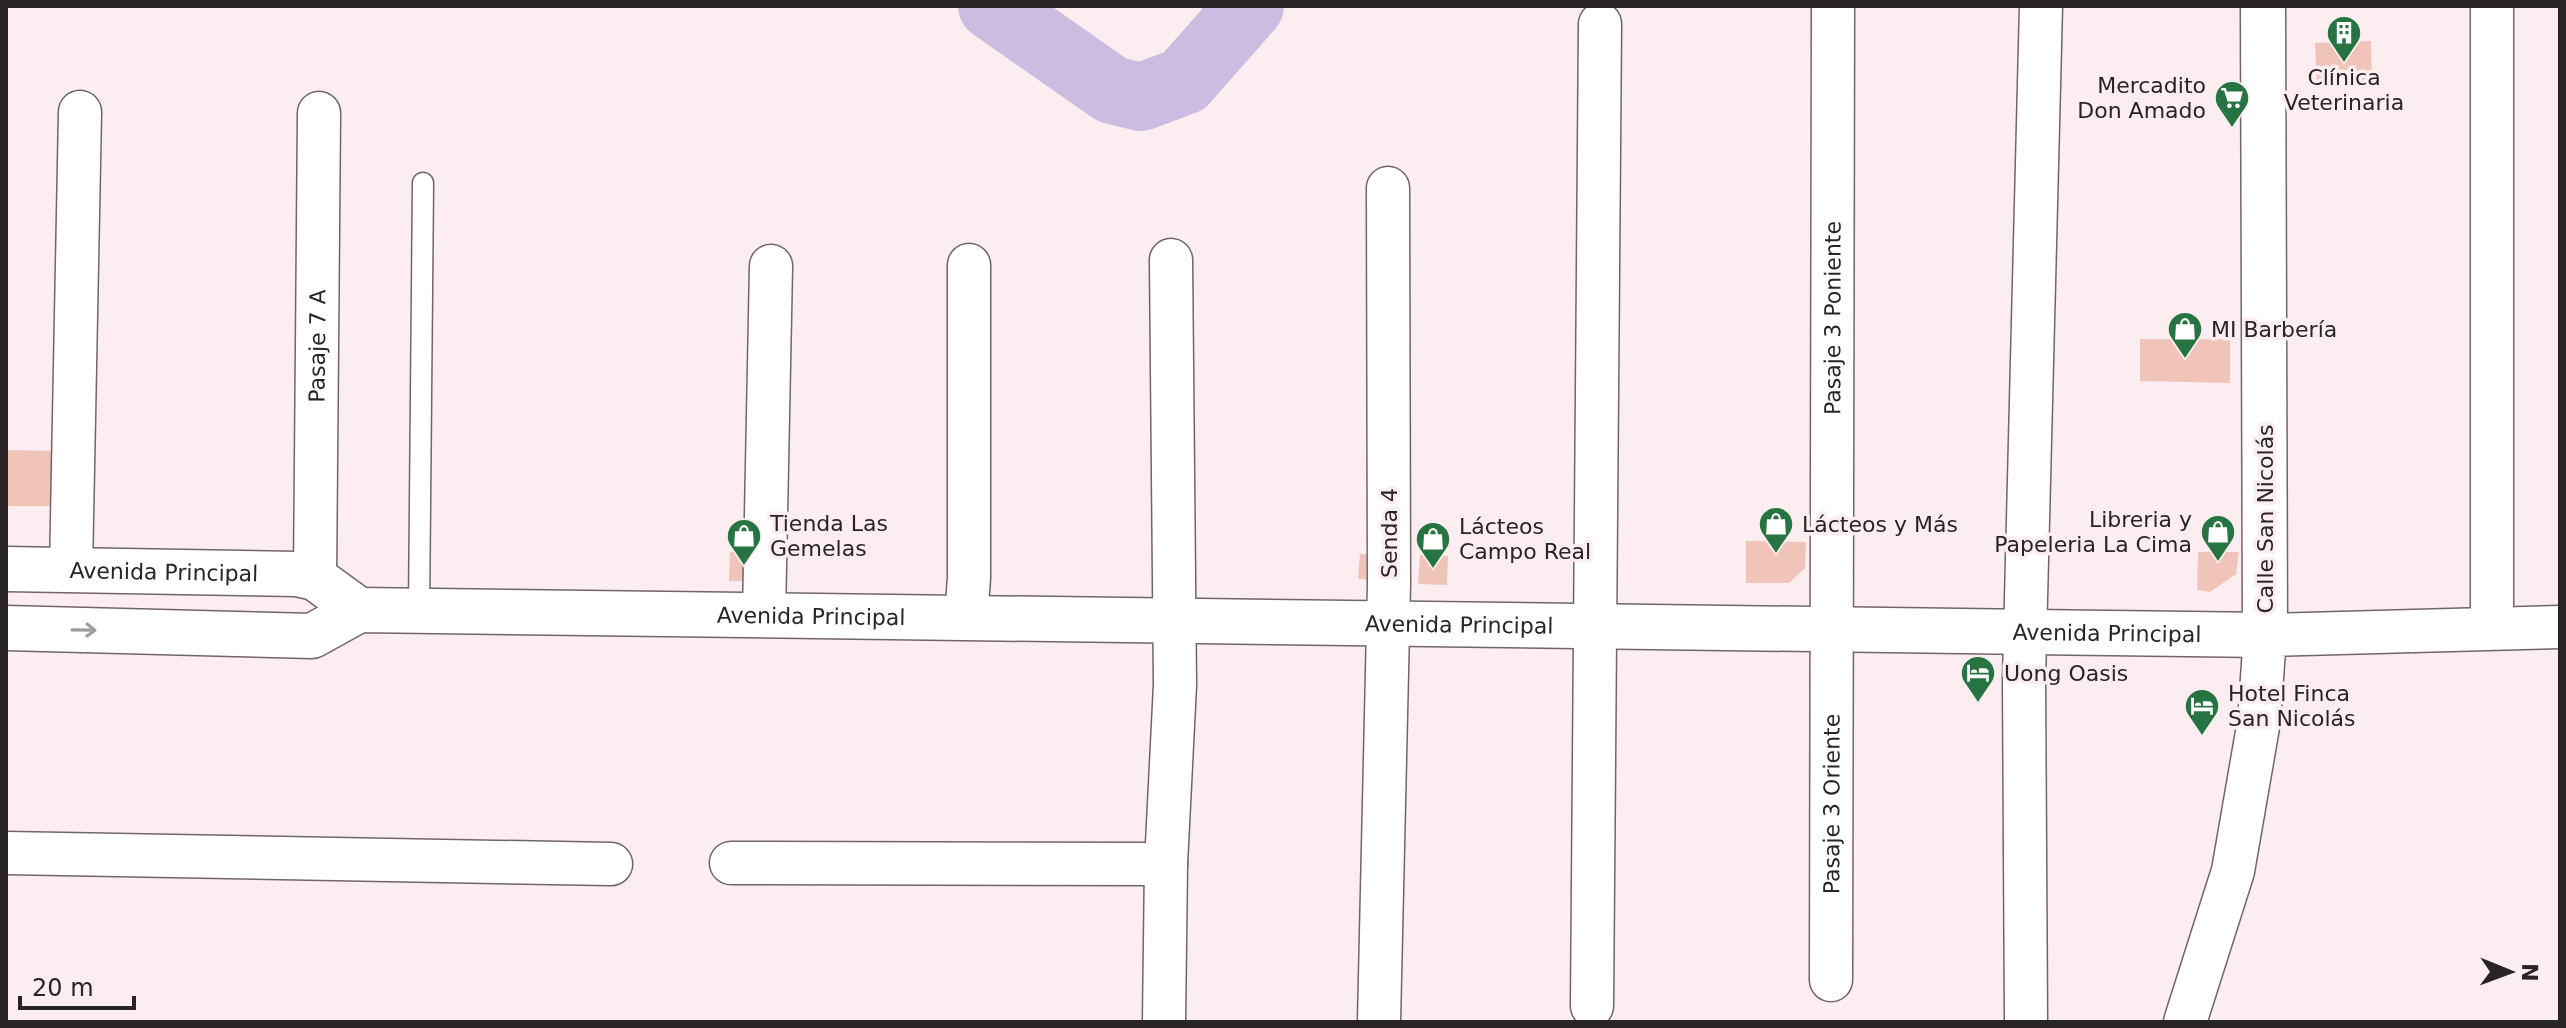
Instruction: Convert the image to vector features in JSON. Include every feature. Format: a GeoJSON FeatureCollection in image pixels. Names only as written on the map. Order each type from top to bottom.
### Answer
{"type":"FeatureCollection","features":[{"type":"Feature","properties":{"kind":"street","name":"Pasaje 3 Poniente"},"geometry":{"type":"LineString","coordinates":[[1832,629],[1833,6]]}},
{"type":"Feature","properties":{"kind":"street"},"geometry":{"type":"LineString","coordinates":[[2026,1022],[2024,632],[2029,541],[2041,6]]}},
{"type":"Feature","properties":{"kind":"street","name":"Calle San Nicolás"},"geometry":{"type":"LineString","coordinates":[[2185,1022],[2233,871],[2259,721],[2265,635],[2263,6]]}},
{"type":"Feature","properties":{"kind":"street"},"geometry":{"type":"LineString","coordinates":[[2492,6],[2492,628]]}},
{"type":"Feature","properties":{"kind":"street"},"geometry":{"type":"LineString","coordinates":[[1592,1006],[1600,24]]}},
{"type":"Feature","properties":{"kind":"street"},"geometry":{"type":"LineString","coordinates":[[71,570],[80,112]]}},
{"type":"Feature","properties":{"kind":"street","name":"Pasaje 7 A"},"geometry":{"type":"LineString","coordinates":[[315,578],[319,113]]}},
{"type":"Feature","properties":{"kind":"street","name":"Senda 4"},"geometry":{"type":"LineString","coordinates":[[1379,1022],[1387,624],[1388,188]]}},
{"type":"Feature","properties":{"kind":"street"},"geometry":{"type":"LineString","coordinates":[[1164,1022],[1166,864],[1175,685],[1171,260]]}},
{"type":"Feature","properties":{"kind":"street"},"geometry":{"type":"LineString","coordinates":[[966,618],[969,578],[969,265]]}},
{"type":"Feature","properties":{"kind":"street"},"geometry":{"type":"LineString","coordinates":[[764,615],[771,266]]}},
{"type":"Feature","properties":{"kind":"street","name":"Avenida Principal"},"geometry":{"type":"LineString","coordinates":[[6,569],[297,574],[315,578],[359,610]]}},
{"type":"Feature","properties":{"kind":"street","name":"Avenida Principal"},"geometry":{"type":"LineString","coordinates":[[6,628],[312,636],[359,610],[2265,635],[2560,627]]}},
{"type":"Feature","properties":{"kind":"street","name":"Pasaje 3 Oriente"},"geometry":{"type":"LineString","coordinates":[[1831,980],[1832,629]]}},
{"type":"Feature","properties":{"kind":"street"},"geometry":{"type":"LineString","coordinates":[[6,853],[611,864]]}},
{"type":"Feature","properties":{"kind":"street"},"geometry":{"type":"LineString","coordinates":[[731,863],[1166,864]]}},
{"type":"Feature","properties":{"kind":"lane"},"geometry":{"type":"LineString","coordinates":[[419,611],[423,183]]}},
{"type":"Feature","properties":{"kind":"building","name":"Clínica Veterinaria"},"geometry":{"type":"Polygon","coordinates":[[[2371,41],[2372,85],[2317,86],[2315,43],[2371,41]]]}},
{"type":"Feature","properties":{"kind":"building","name":"MI Barbería"},"geometry":{"type":"Polygon","coordinates":[[[2140,339],[2230,339],[2230,383],[2140,381],[2140,339]]]}},
{"type":"Feature","properties":{"kind":"building"},"geometry":{"type":"Polygon","coordinates":[[[6,450],[55,451],[54,506],[6,506],[6,450]]]}},
{"type":"Feature","properties":{"kind":"building","name":"Lácteos y Más"},"geometry":{"type":"Polygon","coordinates":[[[1746,541],[1806,542],[1805,568],[1789,583],[1746,583],[1746,541]]]}},
{"type":"Feature","properties":{"kind":"building","name":"Tienda Las Gemelas"},"geometry":{"type":"Polygon","coordinates":[[[730,552],[759,553],[759,581],[729,581],[730,552]]]}},
{"type":"Feature","properties":{"kind":"building","name":"Libreria y Papeleria La Cima"},"geometry":{"type":"Polygon","coordinates":[[[2198,552],[2239,552],[2236,574],[2210,592],[2197,590],[2198,552]]]}},
{"type":"Feature","properties":{"kind":"building"},"geometry":{"type":"Polygon","coordinates":[[[1360,554],[1377,555],[1376,580],[1358,579],[1360,554]]]}},
{"type":"Feature","properties":{"kind":"building","name":"Lácteos Campo Real"},"geometry":{"type":"Polygon","coordinates":[[[1420,555],[1448,556],[1447,585],[1418,584],[1420,555]]]}},
{"type":"Feature","properties":{"kind":"waterway"},"geometry":{"type":"LineString","coordinates":[[992,6],[1112,90],[1141,97],[1184,81],[1250,6]]}},
{"type":"Feature","properties":{"kind":"place","name":"Clínica Veterinaria"},"geometry":{"type":"Point","coordinates":[2344,64]}},
{"type":"Feature","properties":{"kind":"place","name":"Mercadito Don Amado"},"geometry":{"type":"Point","coordinates":[2232,129]}},
{"type":"Feature","properties":{"kind":"place","name":"MI Barbería"},"geometry":{"type":"Point","coordinates":[2185,360]}},
{"type":"Feature","properties":{"kind":"place","name":"Lácteos y Más"},"geometry":{"type":"Point","coordinates":[1776,555]}},
{"type":"Feature","properties":{"kind":"place","name":"Libreria y Papeleria La Cima"},"geometry":{"type":"Point","coordinates":[2218,563]}},
{"type":"Feature","properties":{"kind":"place","name":"Tienda Las Gemelas"},"geometry":{"type":"Point","coordinates":[744,567]}},
{"type":"Feature","properties":{"kind":"place","name":"Lácteos Campo Real"},"geometry":{"type":"Point","coordinates":[1433,570]}},
{"type":"Feature","properties":{"kind":"place","name":"Uong Oasis"},"geometry":{"type":"Point","coordinates":[1978,704]}},
{"type":"Feature","properties":{"kind":"place","name":"Hotel Finca San Nicolás"},"geometry":{"type":"Point","coordinates":[2202,737]}}]}
